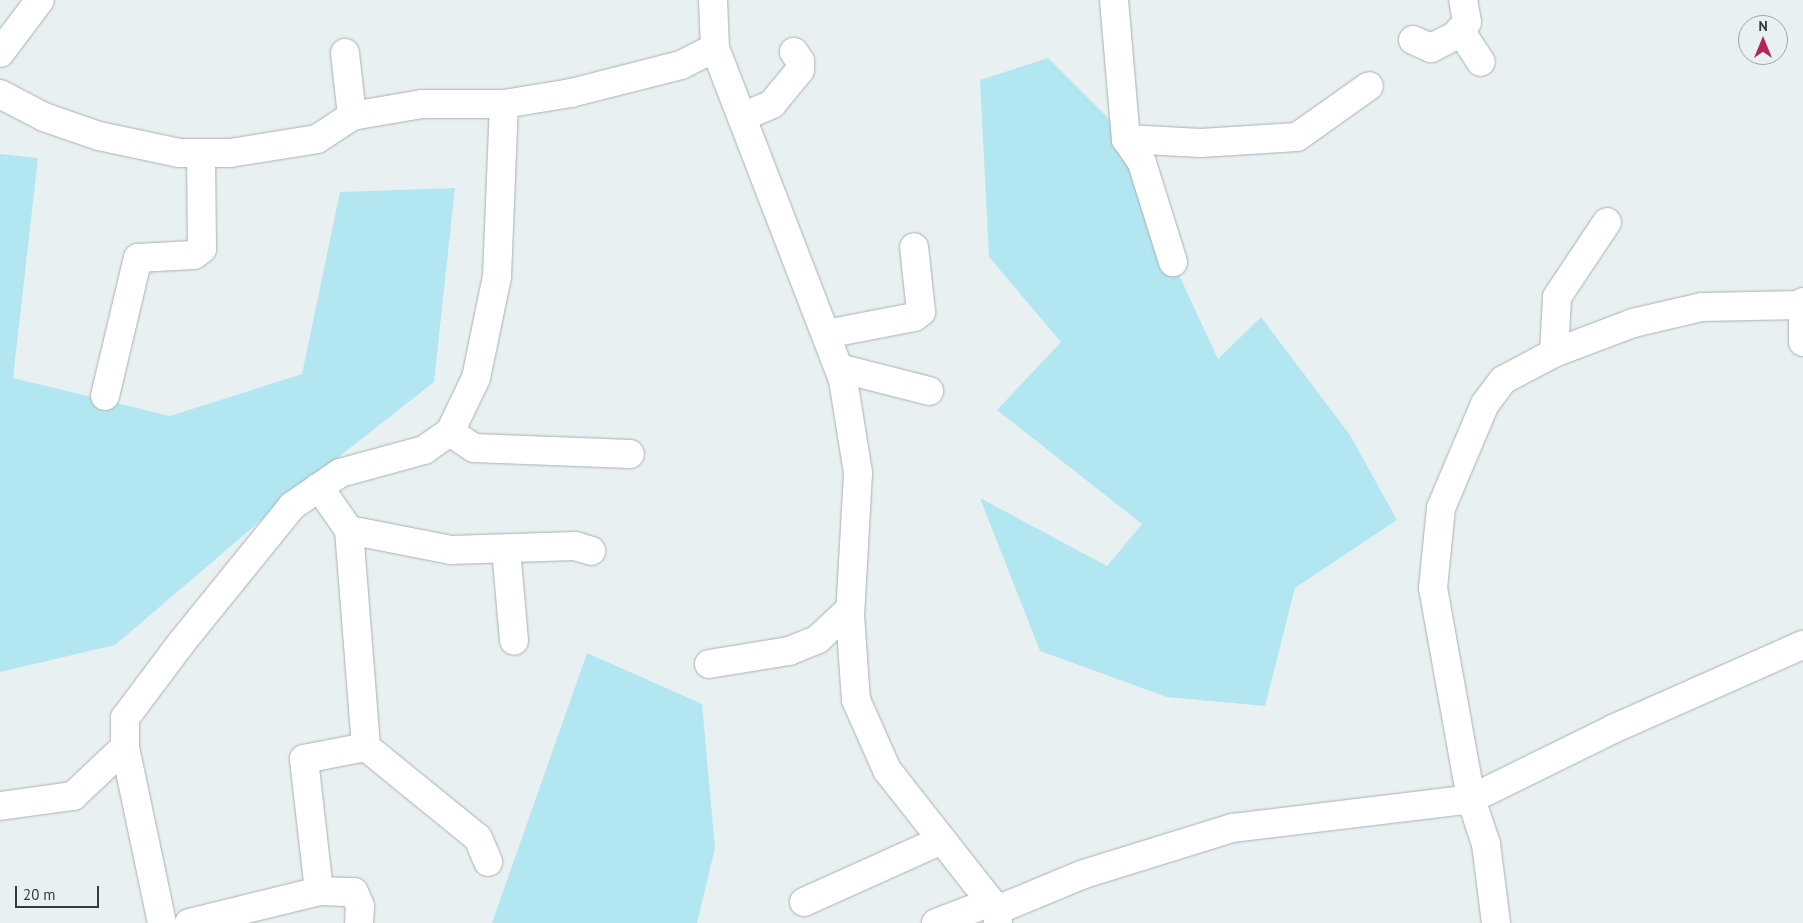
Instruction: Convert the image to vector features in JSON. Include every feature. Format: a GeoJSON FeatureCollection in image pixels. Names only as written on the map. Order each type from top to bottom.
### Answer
{"type":"FeatureCollection","features":[{"type":"Feature","properties":{"kind":"street"},"geometry":{"type":"LineString","coordinates":[[0,53],[40,0]]}},
{"type":"Feature","properties":{"kind":"street"},"geometry":{"type":"LineString","coordinates":[[713,0],[715,48],[843,380],[858,473],[850,609],[856,700],[887,770],[995,912]]}},
{"type":"Feature","properties":{"kind":"street"},"geometry":{"type":"LineString","coordinates":[[1114,0],[1126,139],[1142,162],[1173,262]]}},
{"type":"Feature","properties":{"kind":"street"},"geometry":{"type":"LineString","coordinates":[[1413,40],[1431,48],[1455,36],[1467,22],[1463,0]]}},
{"type":"Feature","properties":{"kind":"street"},"geometry":{"type":"LineString","coordinates":[[1460,30],[1480,62]]}},
{"type":"Feature","properties":{"kind":"street"},"geometry":{"type":"LineString","coordinates":[[0,94],[44,118],[99,136],[179,153],[230,153],[317,139],[352,116],[422,104],[504,104],[571,93],[681,64],[715,48]]}},
{"type":"Feature","properties":{"kind":"street"},"geometry":{"type":"LineString","coordinates":[[742,116],[772,104],[800,70],[800,61],[794,52]]}},
{"type":"Feature","properties":{"kind":"street"},"geometry":{"type":"LineString","coordinates":[[345,53],[352,116]]}},
{"type":"Feature","properties":{"kind":"street"},"geometry":{"type":"LineString","coordinates":[[1126,139],[1201,143],[1297,138],[1369,86]]}},
{"type":"Feature","properties":{"kind":"street"},"geometry":{"type":"LineString","coordinates":[[162,923],[125,747],[125,718],[182,642],[292,506],[340,473],[424,450],[450,432],[476,378],[497,277],[504,104]]}},
{"type":"Feature","properties":{"kind":"street"},"geometry":{"type":"LineString","coordinates":[[105,396],[138,258],[194,256],[202,249],[201,153]]}},
{"type":"Feature","properties":{"kind":"street"},"geometry":{"type":"LineString","coordinates":[[1554,353],[1557,297],[1606,222]]}},
{"type":"Feature","properties":{"kind":"street"},"geometry":{"type":"LineString","coordinates":[[826,334],[914,317],[921,312],[914,247]]}},
{"type":"Feature","properties":{"kind":"street"},"geometry":{"type":"LineString","coordinates":[[1496,923],[1486,844],[1471,799],[1433,588],[1441,508],[1485,404],[1503,380],[1554,353],[1633,323],[1702,307],[1803,303],[1803,342]]}},
{"type":"Feature","properties":{"kind":"street"},"geometry":{"type":"LineString","coordinates":[[839,368],[929,391]]}},
{"type":"Feature","properties":{"kind":"street"},"geometry":{"type":"LineString","coordinates":[[450,432],[474,448],[630,454]]}},
{"type":"Feature","properties":{"kind":"street"},"geometry":{"type":"LineString","coordinates":[[319,487],[349,530],[366,747],[478,838],[488,862]]}},
{"type":"Feature","properties":{"kind":"street"},"geometry":{"type":"LineString","coordinates":[[349,530],[451,550],[575,546],[591,551]]}},
{"type":"Feature","properties":{"kind":"street"},"geometry":{"type":"LineString","coordinates":[[506,549],[514,641]]}},
{"type":"Feature","properties":{"kind":"street"},"geometry":{"type":"LineString","coordinates":[[708,664],[789,651],[818,639],[850,609]]}},
{"type":"Feature","properties":{"kind":"street"},"geometry":{"type":"LineString","coordinates":[[936,923],[995,912],[1084,874],[1233,828],[1471,799],[1613,729],[1803,645]]}},
{"type":"Feature","properties":{"kind":"street"},"geometry":{"type":"LineString","coordinates":[[0,806],[73,796],[125,747]]}},
{"type":"Feature","properties":{"kind":"street"},"geometry":{"type":"LineString","coordinates":[[319,891],[304,759],[366,747]]}},
{"type":"Feature","properties":{"kind":"street"},"geometry":{"type":"LineString","coordinates":[[804,902],[942,840]]}},
{"type":"Feature","properties":{"kind":"street"},"geometry":{"type":"LineString","coordinates":[[189,923],[319,891],[354,892],[360,906],[359,923]]}},
{"type":"Feature","properties":{"kind":"shaded area"},"geometry":{"type":"Polygon","coordinates":[[[1048,58],[1142,152],[1167,249],[1218,359],[1261,317],[1350,435],[1397,520],[1295,588],[1265,706],[1167,697],[1040,651],[980,498],[1107,566],[1142,524],[997,410],[1061,342],[989,257],[980,80],[1048,58]]]}},
{"type":"Feature","properties":{"kind":"shaded area"},"geometry":{"type":"Polygon","coordinates":[[[0,154],[38,158],[13,378],[170,416],[302,374],[340,192],[455,188],[434,382],[294,492],[115,645],[0,672],[0,154]]]}},
{"type":"Feature","properties":{"kind":"shaded area"},"geometry":{"type":"Polygon","coordinates":[[[587,653],[702,704],[715,848],[697,923],[492,923],[587,653]]]}}]}
